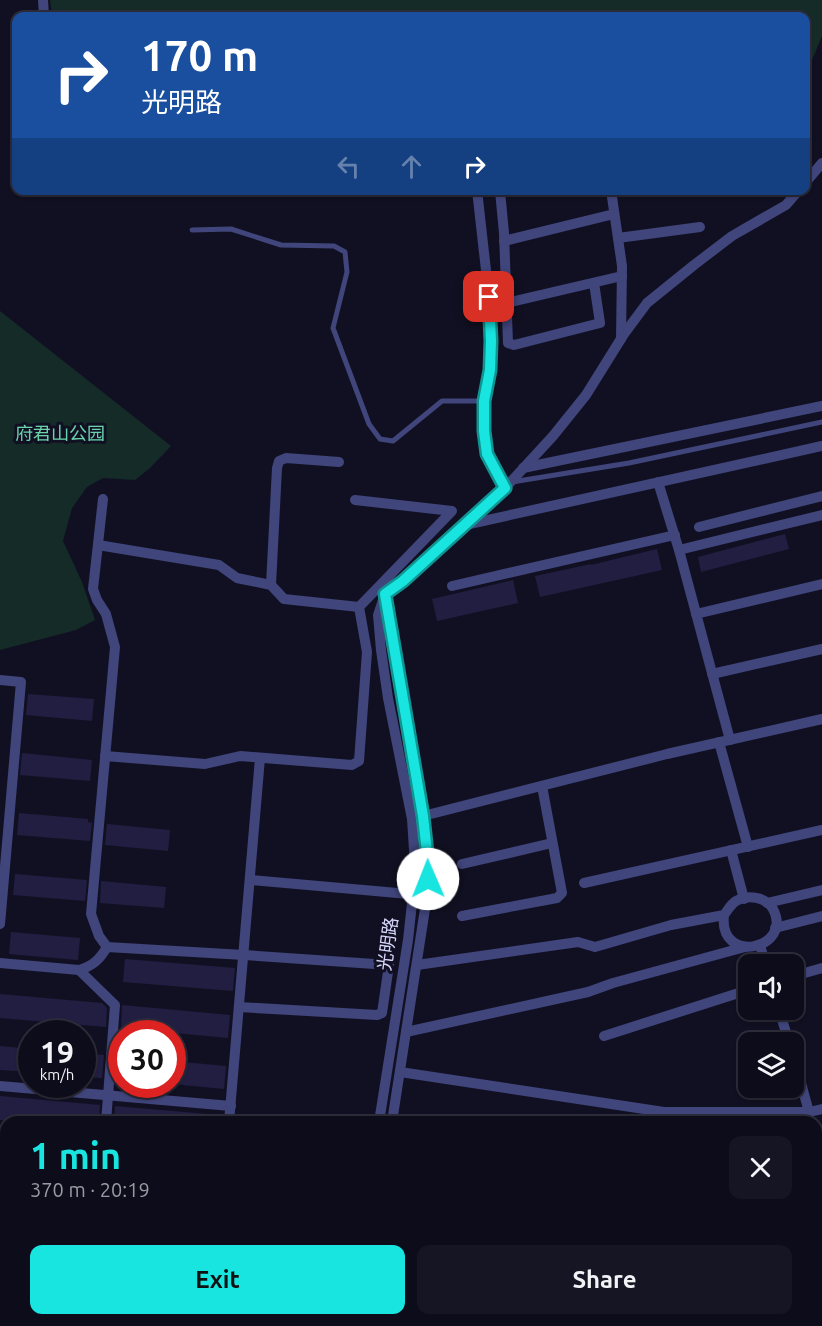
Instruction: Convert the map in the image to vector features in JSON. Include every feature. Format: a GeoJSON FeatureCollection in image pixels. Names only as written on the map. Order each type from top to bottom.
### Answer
{"type":"FeatureCollection","features":[{"type":"Feature","properties":{"kind":"street"},"geometry":{"type":"LineString","coordinates":[[810,177],[822,163]]}},
{"type":"Feature","properties":{"kind":"street"},"geometry":{"type":"LineString","coordinates":[[478,195],[489,297],[491,341],[490,370],[484,401],[484,431],[487,454],[508,485]]}},
{"type":"Feature","properties":{"kind":"street"},"geometry":{"type":"LineString","coordinates":[[500,195],[508,344],[514,345],[600,323],[594,283]]}},
{"type":"Feature","properties":{"kind":"street"},"geometry":{"type":"LineString","coordinates":[[611,195],[622,266],[621,339]]}},
{"type":"Feature","properties":{"kind":"street"},"geometry":{"type":"LineString","coordinates":[[385,594],[403,581],[508,485],[553,436],[586,394],[647,303],[732,236],[786,205],[795,195]]}},
{"type":"Feature","properties":{"kind":"street"},"geometry":{"type":"LineString","coordinates":[[504,241],[614,214]]}},
{"type":"Feature","properties":{"kind":"street"},"geometry":{"type":"LineString","coordinates":[[618,238],[700,227]]}},
{"type":"Feature","properties":{"kind":"street"},"geometry":{"type":"LineString","coordinates":[[506,303],[622,276]]}},
{"type":"Feature","properties":{"kind":"street"},"geometry":{"type":"LineString","coordinates":[[523,468],[822,406]]}},
{"type":"Feature","properties":{"kind":"street"},"geometry":{"type":"LineString","coordinates":[[464,525],[822,446]]}},
{"type":"Feature","properties":{"kind":"street"},"geometry":{"type":"LineString","coordinates":[[271,585],[279,461],[286,458],[339,462]]}},
{"type":"Feature","properties":{"kind":"street"},"geometry":{"type":"LineString","coordinates":[[658,482],[679,549],[712,674],[724,741],[748,847]]}},
{"type":"Feature","properties":{"kind":"street"},"geometry":{"type":"LineString","coordinates":[[699,527],[822,496]]}},
{"type":"Feature","properties":{"kind":"street"},"geometry":{"type":"LineString","coordinates":[[103,499],[93,589],[106,614],[115,647],[91,914],[99,936],[107,947]]}},
{"type":"Feature","properties":{"kind":"street"},"geometry":{"type":"LineString","coordinates":[[356,500],[452,511],[359,607]]}},
{"type":"Feature","properties":{"kind":"street"},"geometry":{"type":"LineString","coordinates":[[679,549],[822,515]]}},
{"type":"Feature","properties":{"kind":"street"},"geometry":{"type":"LineString","coordinates":[[452,586],[675,535]]}},
{"type":"Feature","properties":{"kind":"street"},"geometry":{"type":"LineString","coordinates":[[98,545],[219,565],[237,578],[271,585],[284,599],[359,607]]}},
{"type":"Feature","properties":{"kind":"street"},"geometry":{"type":"LineString","coordinates":[[696,614],[822,584]]}},
{"type":"Feature","properties":{"kind":"street","name":"光明路"},"geometry":{"type":"LineString","coordinates":[[385,594],[423,816],[428,862],[427,896],[393,1116]]}},
{"type":"Feature","properties":{"kind":"street","name":"光明路"},"geometry":{"type":"LineString","coordinates":[[380,1116],[408,940],[415,865],[412,819],[381,650],[378,615],[385,594]]}},
{"type":"Feature","properties":{"kind":"street"},"geometry":{"type":"LineString","coordinates":[[105,756],[205,764],[240,756],[352,765],[359,761],[367,652],[359,607]]}},
{"type":"Feature","properties":{"kind":"street"},"geometry":{"type":"LineString","coordinates":[[712,674],[822,649]]}},
{"type":"Feature","properties":{"kind":"street"},"geometry":{"type":"LineString","coordinates":[[0,680],[21,682],[0,924]]}},
{"type":"Feature","properties":{"kind":"street"},"geometry":{"type":"LineString","coordinates":[[423,816],[667,754],[822,719]]}},
{"type":"Feature","properties":{"kind":"street"},"geometry":{"type":"LineString","coordinates":[[230,1116],[260,758]]}},
{"type":"Feature","properties":{"kind":"street"},"geometry":{"type":"LineString","coordinates":[[462,916],[557,898],[562,894],[542,786]]}},
{"type":"Feature","properties":{"kind":"street"},"geometry":{"type":"LineString","coordinates":[[584,883],[822,830]]}},
{"type":"Feature","properties":{"kind":"street"},"geometry":{"type":"LineString","coordinates":[[462,864],[552,843]]}},
{"type":"Feature","properties":{"kind":"street"},"geometry":{"type":"LineString","coordinates":[[731,850],[744,899]]}},
{"type":"Feature","properties":{"kind":"street"},"geometry":{"type":"LineString","coordinates":[[250,880],[427,896]]}},
{"type":"Feature","properties":{"kind":"street"},"geometry":{"type":"LineString","coordinates":[[767,903],[822,890]]}},
{"type":"Feature","properties":{"kind":"street"},"geometry":{"type":"LineString","coordinates":[[758,898],[773,910],[776,920],[775,931],[770,940],[760,946],[749,948],[739,945],[729,940],[725,932],[724,915],[737,901],[744,899],[758,898]]}},
{"type":"Feature","properties":{"kind":"street"},"geometry":{"type":"LineString","coordinates":[[417,965],[578,942],[595,947],[671,925],[724,915]]}},
{"type":"Feature","properties":{"kind":"street"},"geometry":{"type":"LineString","coordinates":[[776,928],[822,916]]}},
{"type":"Feature","properties":{"kind":"street"},"geometry":{"type":"LineString","coordinates":[[760,946],[763,954]]}},
{"type":"Feature","properties":{"kind":"street"},"geometry":{"type":"LineString","coordinates":[[107,947],[389,965],[382,1013],[377,1015],[239,1007]]}},
{"type":"Feature","properties":{"kind":"street"},"geometry":{"type":"LineString","coordinates":[[0,963],[79,970],[88,967],[100,958],[107,947]]}},
{"type":"Feature","properties":{"kind":"street"},"geometry":{"type":"LineString","coordinates":[[406,1032],[588,992],[745,947]]}},
{"type":"Feature","properties":{"kind":"street"},"geometry":{"type":"LineString","coordinates":[[804,973],[822,968]]}},
{"type":"Feature","properties":{"kind":"street"},"geometry":{"type":"LineString","coordinates":[[79,970],[115,1005],[114,1020]]}},
{"type":"Feature","properties":{"kind":"street"},"geometry":{"type":"LineString","coordinates":[[604,1036],[738,993]]}},
{"type":"Feature","properties":{"kind":"street"},"geometry":{"type":"LineString","coordinates":[[400,1072],[664,1112],[779,1116]]}},
{"type":"Feature","properties":{"kind":"street"},"geometry":{"type":"LineString","coordinates":[[0,1086],[108,1096],[106,1116]]}},
{"type":"Feature","properties":{"kind":"street"},"geometry":{"type":"LineString","coordinates":[[133,1098],[231,1106]]}},
{"type":"Feature","properties":{"kind":"street"},"geometry":{"type":"LineString","coordinates":[[803,1098],[808,1116]]}},
{"type":"Feature","properties":{"kind":"lane"},"geometry":{"type":"LineString","coordinates":[[192,230],[231,229],[282,245],[334,246],[345,252],[347,272],[333,328],[369,424],[380,439],[393,441],[442,401],[484,401]]}},
{"type":"Feature","properties":{"kind":"lane"},"geometry":{"type":"LineString","coordinates":[[508,485],[629,463],[822,422]]}},
{"type":"Feature","properties":{"kind":"green space"},"geometry":{"type":"Polygon","coordinates":[[[50,0],[822,0],[822,36],[810,65],[810,12],[52,12],[50,0]]]}},
{"type":"Feature","properties":{"kind":"green space","name":"府君山公园"},"geometry":{"type":"Polygon","coordinates":[[[0,311],[171,446],[135,480],[103,478],[87,487],[72,508],[63,541],[82,582],[95,620],[76,630],[0,650],[0,311]]]}},
{"type":"Feature","properties":{"kind":"building"},"geometry":{"type":"Polygon","coordinates":[[[785,534],[789,549],[701,572],[698,557],[785,534]]]}},
{"type":"Feature","properties":{"kind":"building"},"geometry":{"type":"Polygon","coordinates":[[[657,549],[662,570],[540,597],[535,576],[657,549]]]}},
{"type":"Feature","properties":{"kind":"building"},"geometry":{"type":"Polygon","coordinates":[[[513,580],[518,603],[437,621],[432,599],[513,580]]]}},
{"type":"Feature","properties":{"kind":"building"},"geometry":{"type":"Polygon","coordinates":[[[28,694],[94,699],[92,721],[26,715],[28,694]]]}},
{"type":"Feature","properties":{"kind":"building"},"geometry":{"type":"Polygon","coordinates":[[[22,753],[92,760],[90,781],[20,775],[22,753]]]}},
{"type":"Feature","properties":{"kind":"building"},"geometry":{"type":"Polygon","coordinates":[[[19,813],[88,819],[88,822],[92,823],[90,841],[17,835],[19,813]]]}},
{"type":"Feature","properties":{"kind":"building"},"geometry":{"type":"Polygon","coordinates":[[[107,824],[170,830],[168,851],[105,845],[107,824]]]}},
{"type":"Feature","properties":{"kind":"building"},"geometry":{"type":"Polygon","coordinates":[[[15,874],[87,880],[85,901],[13,895],[15,874]]]}},
{"type":"Feature","properties":{"kind":"building"},"geometry":{"type":"Polygon","coordinates":[[[101,881],[166,887],[164,908],[100,903],[101,881]]]}},
{"type":"Feature","properties":{"kind":"building"},"geometry":{"type":"Polygon","coordinates":[[[11,932],[80,938],[78,960],[9,954],[11,932]]]}},
{"type":"Feature","properties":{"kind":"building"},"geometry":{"type":"Polygon","coordinates":[[[125,959],[235,968],[233,991],[123,982],[125,959]]]}},
{"type":"Feature","properties":{"kind":"building"},"geometry":{"type":"Polygon","coordinates":[[[0,994],[102,1003],[107,1008],[106,1027],[96,1026],[96,1020],[0,1018],[0,994]]]}},
{"type":"Feature","properties":{"kind":"building"},"geometry":{"type":"Polygon","coordinates":[[[122,1005],[230,1015],[228,1038],[186,1034],[186,1020],[121,1020],[122,1005]]]}},
{"type":"Feature","properties":{"kind":"building"},"geometry":{"type":"Polygon","coordinates":[[[0,1046],[18,1048],[18,1071],[0,1070],[0,1046]]]}},
{"type":"Feature","properties":{"kind":"building"},"geometry":{"type":"Polygon","coordinates":[[[96,1054],[104,1055],[102,1078],[96,1078],[96,1054]]]}},
{"type":"Feature","properties":{"kind":"building"},"geometry":{"type":"Polygon","coordinates":[[[186,1062],[226,1066],[224,1089],[186,1085],[186,1062]]]}},
{"type":"Feature","properties":{"kind":"building"},"geometry":{"type":"Polygon","coordinates":[[[0,1096],[100,1105],[99,1116],[0,1116],[0,1096]]]}},
{"type":"Feature","properties":{"kind":"building"},"geometry":{"type":"Polygon","coordinates":[[[115,1106],[219,1115],[219,1116],[114,1116],[115,1106]]]}},
{"type":"Feature","properties":{"kind":"route"},"geometry":{"type":"LineString","coordinates":[[428,879],[423,816],[385,594],[403,581],[505,488],[487,454],[484,431],[484,401],[490,370],[489,297]]}}]}
